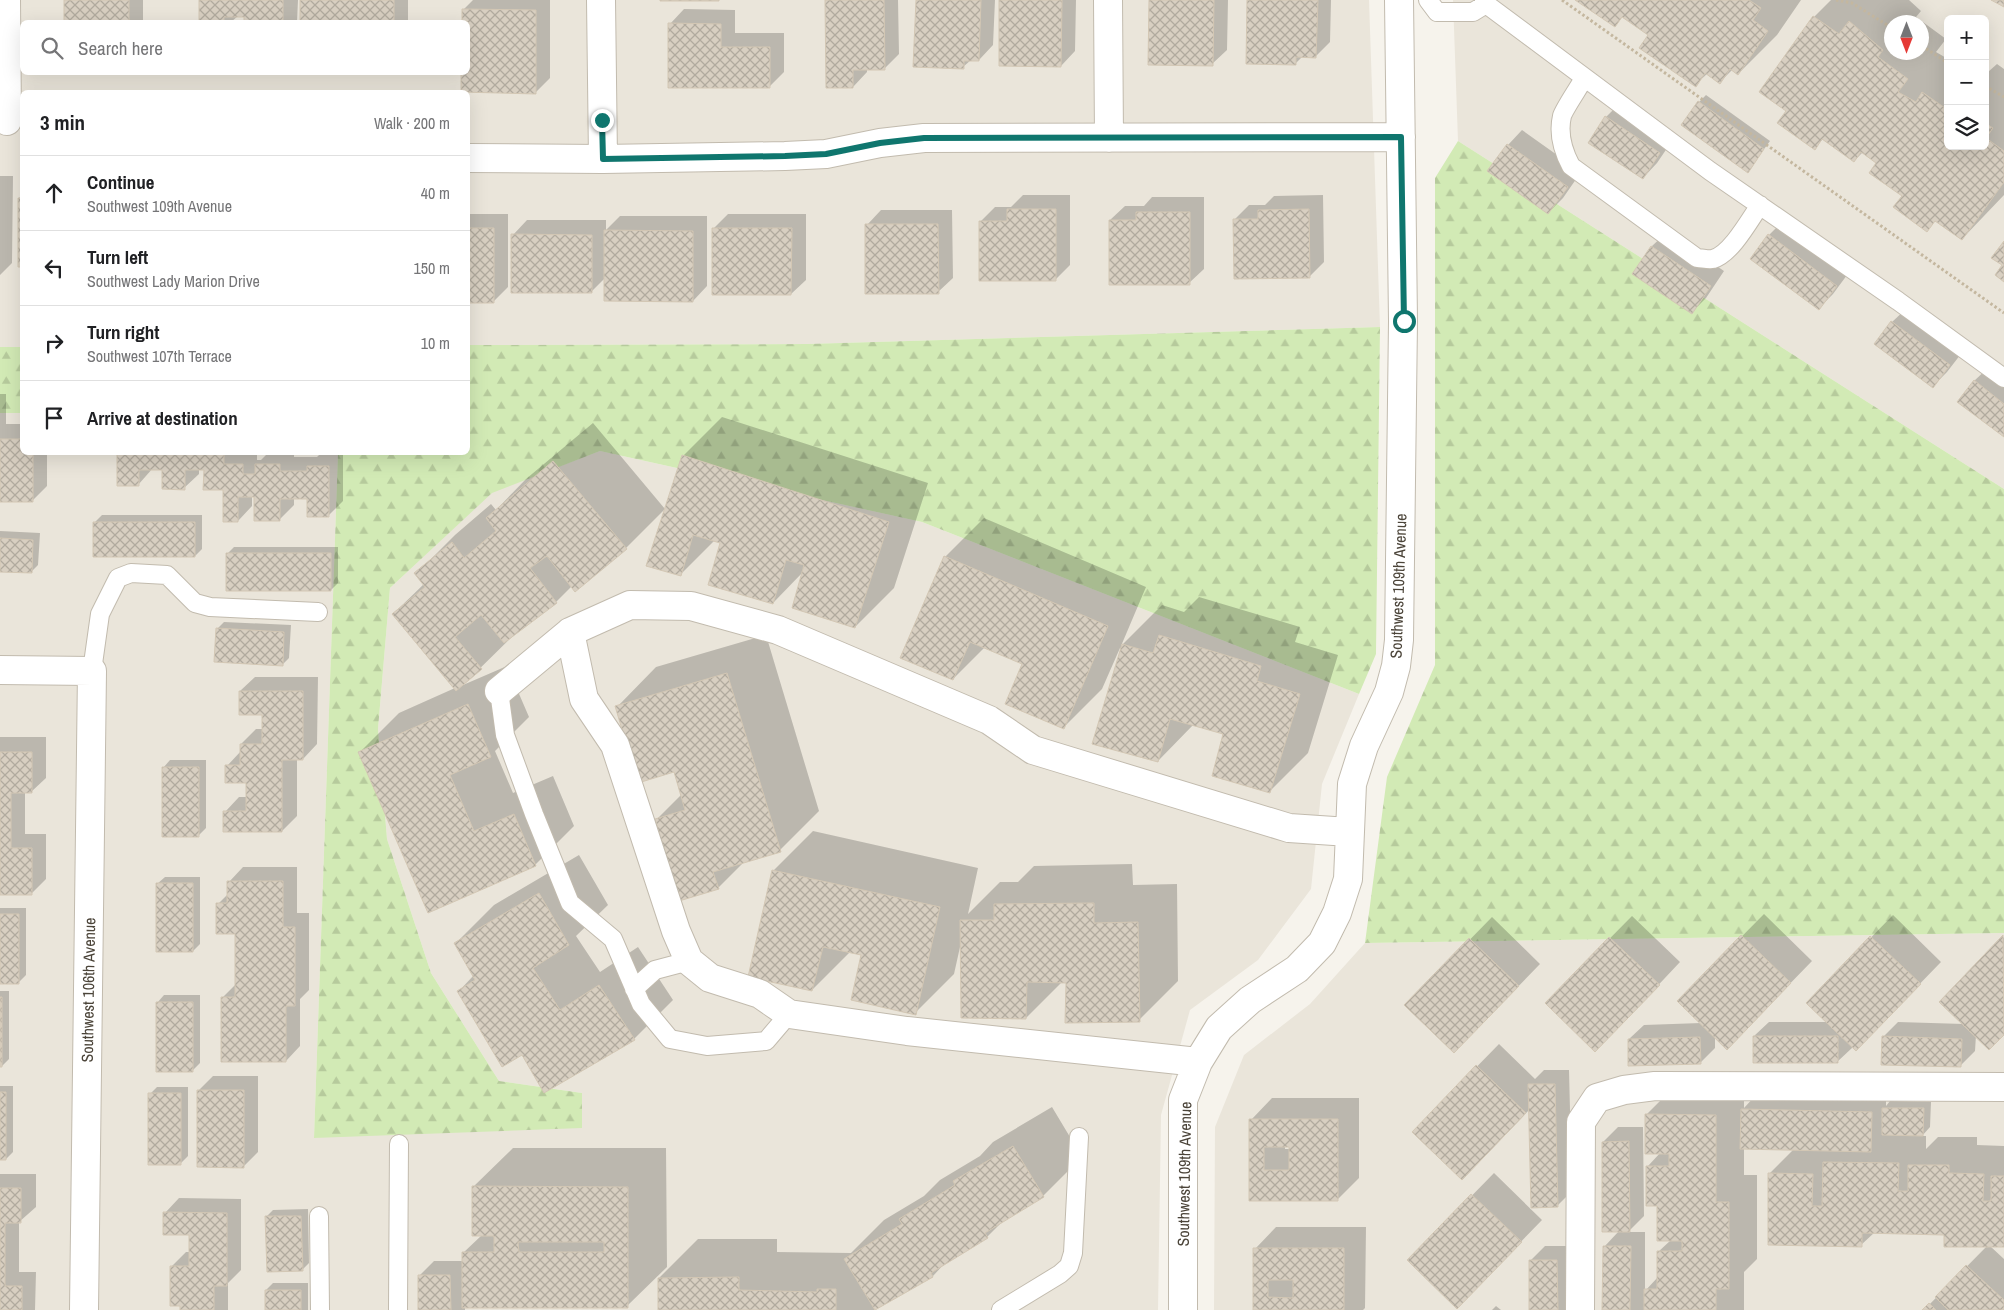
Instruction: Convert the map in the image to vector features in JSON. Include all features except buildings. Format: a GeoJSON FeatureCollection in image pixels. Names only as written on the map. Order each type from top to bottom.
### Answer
{"type":"FeatureCollection","features":[{"type":"Feature","properties":{"kind":"street"},"geometry":{"type":"LineString","coordinates":[[6,0],[10,121]]}},
{"type":"Feature","properties":{"kind":"street"},"geometry":{"type":"LineString","coordinates":[[601,0],[603,159]]}},
{"type":"Feature","properties":{"kind":"street"},"geometry":{"type":"LineString","coordinates":[[1108,0],[1109,138]]}},
{"type":"Feature","properties":{"kind":"street","name":"Southwest 109th Avenue"},"geometry":{"type":"LineString","coordinates":[[1183,1310],[1183,1100],[1198,1062],[1219,1028],[1250,1000],[1297,969],[1322,943],[1337,913],[1348,879],[1352,784],[1364,746],[1388,692],[1396,666],[1399,640],[1404,321],[1399,0]]}},
{"type":"Feature","properties":{"kind":"street"},"geometry":{"type":"LineString","coordinates":[[470,158],[603,159],[785,156],[826,154],[880,143],[924,138],[1401,137]]}},
{"type":"Feature","properties":{"kind":"street"},"geometry":{"type":"LineString","coordinates":[[499,691],[570,632],[630,604],[691,606],[778,630],[989,720],[1033,750],[1289,828],[1349,832]]}},
{"type":"Feature","properties":{"kind":"street"},"geometry":{"type":"LineString","coordinates":[[570,632],[584,699],[615,745],[676,931],[689,961],[710,978],[760,994],[788,1014],[907,1031],[1198,1062]]}},
{"type":"Feature","properties":{"kind":"street"},"geometry":{"type":"LineString","coordinates":[[0,670],[92,671]]}},
{"type":"Feature","properties":{"kind":"street","name":"Southwest 106th Avenue"},"geometry":{"type":"LineString","coordinates":[[84,1310],[92,671]]}},
{"type":"Feature","properties":{"kind":"street"},"geometry":{"type":"LineString","coordinates":[[1580,1310],[1581,1122],[1597,1098],[1624,1090],[1655,1086],[2004,1087]]}},
{"type":"Feature","properties":{"kind":"lane"},"geometry":{"type":"LineString","coordinates":[[1428,0],[1437,12],[1473,12],[1485,2],[1710,171],[1898,301],[2004,378]]}},
{"type":"Feature","properties":{"kind":"lane"},"geometry":{"type":"LineString","coordinates":[[1584,78],[1562,114],[1560,135],[1564,154],[1571,166],[1697,258],[1711,260],[1721,256],[1760,205]]}},
{"type":"Feature","properties":{"kind":"lane"},"geometry":{"type":"LineString","coordinates":[[92,671],[100,614],[118,578],[131,574],[167,575],[195,603],[210,607],[318,612]]}},
{"type":"Feature","properties":{"kind":"lane"},"geometry":{"type":"LineString","coordinates":[[499,691],[505,736],[570,903],[613,939],[641,1004],[670,1039],[707,1046],[766,1041],[788,1014]]}},
{"type":"Feature","properties":{"kind":"lane"},"geometry":{"type":"LineString","coordinates":[[634,989],[655,970],[689,961]]}},
{"type":"Feature","properties":{"kind":"lane"},"geometry":{"type":"LineString","coordinates":[[1000,1310],[1060,1274],[1069,1266],[1073,1253],[1079,1137]]}},
{"type":"Feature","properties":{"kind":"lane"},"geometry":{"type":"LineString","coordinates":[[398,1310],[399,1144]]}},
{"type":"Feature","properties":{"kind":"lane"},"geometry":{"type":"LineString","coordinates":[[319,1216],[320,1310]]}},
{"type":"Feature","properties":{"kind":"path"},"geometry":{"type":"LineString","coordinates":[[1562,0],[2004,313]]}},
{"type":"Feature","properties":{"kind":"path"},"geometry":{"type":"LineString","coordinates":[[1836,0],[1852,3],[1884,23]]}},
{"type":"Feature","properties":{"kind":"path"},"geometry":{"type":"LineString","coordinates":[[1929,51],[1944,60]]}},
{"type":"Feature","properties":{"kind":"path"},"geometry":{"type":"LineString","coordinates":[[1989,88],[2004,97]]}},
{"type":"Feature","properties":{"kind":"shaded area"},"geometry":{"type":"Polygon","coordinates":[[[0,0],[1369,0],[1380,327],[807,344],[470,345],[470,90],[20,90],[20,347],[0,347],[0,0]]]}},
{"type":"Feature","properties":{"kind":"shaded area"},"geometry":{"type":"Polygon","coordinates":[[[1453,0],[2004,0],[2004,489],[1458,141],[1453,0]]]}},
{"type":"Feature","properties":{"kind":"shaded area"},"geometry":{"type":"Polygon","coordinates":[[[0,413],[20,413],[20,455],[338,455],[314,1138],[582,1093],[499,1081],[431,973],[387,839],[378,729],[390,588],[492,492],[600,451],[922,522],[1359,694],[1322,784],[1311,889],[1258,960],[1190,1010],[1161,1115],[1158,1310],[0,1310],[0,413]]]}},
{"type":"Feature","properties":{"kind":"shaded area"},"geometry":{"type":"Polygon","coordinates":[[[2004,933],[2004,1310],[1214,1310],[1215,1127],[1244,1055],[1310,1004],[1365,943],[2004,933]]]}},
{"type":"Feature","properties":{"kind":"green space"},"geometry":{"type":"Polygon","coordinates":[[[1458,141],[2004,489],[2004,933],[1365,943],[1387,777],[1435,665],[1435,178],[1458,141]]]}},
{"type":"Feature","properties":{"kind":"green space"},"geometry":{"type":"Polygon","coordinates":[[[1380,327],[1376,654],[1359,694],[922,522],[600,451],[492,493],[390,588],[378,729],[387,839],[431,973],[499,1081],[582,1093],[582,1128],[314,1138],[338,455],[470,455],[470,345],[807,344],[1380,327]]]}},
{"type":"Feature","properties":{"kind":"green space"},"geometry":{"type":"Polygon","coordinates":[[[0,347],[20,347],[20,413],[0,413],[0,347]]]}},
{"type":"Feature","properties":{"kind":"route"},"geometry":{"type":"LineString","coordinates":[[602,120],[603,159],[826,154],[880,143],[924,138],[1401,137],[1404,321]]}}]}
